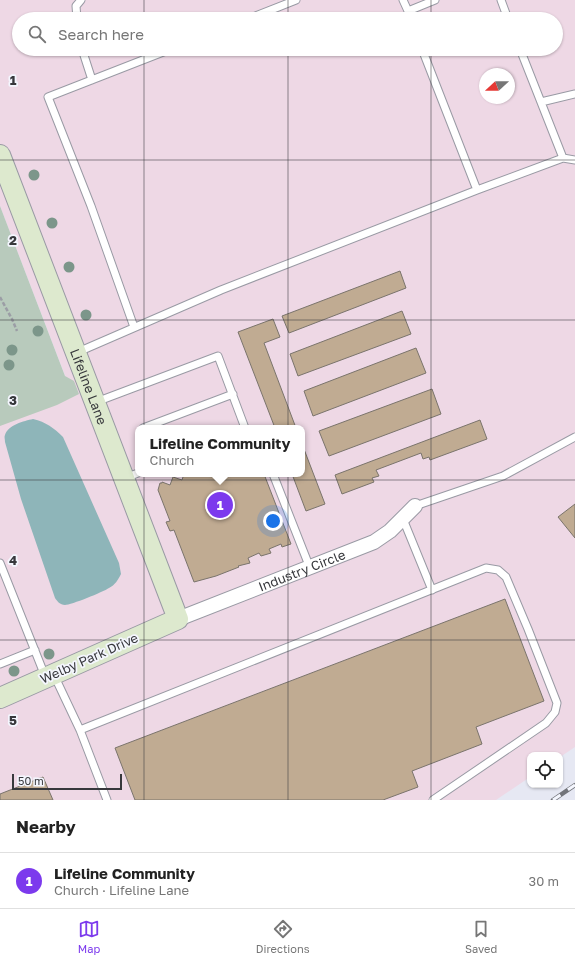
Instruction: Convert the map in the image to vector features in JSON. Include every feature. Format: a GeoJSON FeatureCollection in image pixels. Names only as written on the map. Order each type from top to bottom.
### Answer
{"type":"FeatureCollection","features":[{"type":"Feature","properties":{"kind":"street","name":"Lifeline Lane"},"geometry":{"type":"LineString","coordinates":[[0,155],[95,402],[131,476],[178,618]]}},
{"type":"Feature","properties":{"kind":"street","name":"Industry Circle"},"geometry":{"type":"LineString","coordinates":[[178,618],[374,542],[403,520],[415,506]]}},
{"type":"Feature","properties":{"kind":"street","name":"Welby Park Drive"},"geometry":{"type":"LineString","coordinates":[[0,698],[178,618]]}},
{"type":"Feature","properties":{"kind":"lane"},"geometry":{"type":"LineString","coordinates":[[76,12],[76,6],[81,0]]}},
{"type":"Feature","properties":{"kind":"lane"},"geometry":{"type":"LineString","coordinates":[[266,12],[296,0]]}},
{"type":"Feature","properties":{"kind":"lane"},"geometry":{"type":"LineString","coordinates":[[403,0],[408,11],[434,0]]}},
{"type":"Feature","properties":{"kind":"lane"},"geometry":{"type":"LineString","coordinates":[[501,0],[505,12]]}},
{"type":"Feature","properties":{"kind":"lane"},"geometry":{"type":"LineString","coordinates":[[84,56],[92,80]]}},
{"type":"Feature","properties":{"kind":"lane"},"geometry":{"type":"LineString","coordinates":[[134,327],[91,206],[48,97],[153,56]]}},
{"type":"Feature","properties":{"kind":"lane"},"geometry":{"type":"LineString","coordinates":[[425,56],[477,190]]}},
{"type":"Feature","properties":{"kind":"lane"},"geometry":{"type":"LineString","coordinates":[[523,56],[563,158]]}},
{"type":"Feature","properties":{"kind":"lane"},"geometry":{"type":"LineString","coordinates":[[541,102],[575,94]]}},
{"type":"Feature","properties":{"kind":"lane"},"geometry":{"type":"LineString","coordinates":[[76,353],[221,290],[477,190],[563,158],[575,160]]}},
{"type":"Feature","properties":{"kind":"lane"},"geometry":{"type":"LineString","coordinates":[[95,402],[218,356],[245,425]]}},
{"type":"Feature","properties":{"kind":"lane"},"geometry":{"type":"LineString","coordinates":[[150,425],[233,394]]}},
{"type":"Feature","properties":{"kind":"lane"},"geometry":{"type":"LineString","coordinates":[[415,506],[503,476],[575,437]]}},
{"type":"Feature","properties":{"kind":"lane"},"geometry":{"type":"LineString","coordinates":[[274,477],[310,568]]}},
{"type":"Feature","properties":{"kind":"lane"},"geometry":{"type":"LineString","coordinates":[[403,520],[432,590]]}},
{"type":"Feature","properties":{"kind":"lane"},"geometry":{"type":"LineString","coordinates":[[0,563],[35,650],[80,730],[107,800]]}},
{"type":"Feature","properties":{"kind":"lane"},"geometry":{"type":"LineString","coordinates":[[80,730],[486,568],[498,570],[506,577],[528,629],[557,704],[555,712],[546,723],[433,800]]}},
{"type":"Feature","properties":{"kind":"lane"},"geometry":{"type":"LineString","coordinates":[[0,664],[35,650]]}},
{"type":"Feature","properties":{"kind":"path"},"geometry":{"type":"LineString","coordinates":[[0,297],[17,331]]}},
{"type":"Feature","properties":{"kind":"shaded area"},"geometry":{"type":"Polygon","coordinates":[[[0,0],[575,0],[575,747],[563,755],[563,752],[527,752],[527,779],[496,800],[0,800],[0,413],[69,386],[0,206],[0,0]]]}},
{"type":"Feature","properties":{"kind":"shaded area"},"geometry":{"type":"Polygon","coordinates":[[[0,206],[65,376],[74,381],[79,394],[57,405],[0,426],[0,206]]]}},
{"type":"Feature","properties":{"kind":"shaded area"},"geometry":{"type":"Polygon","coordinates":[[[33,419],[50,426],[63,437],[119,563],[121,574],[113,585],[106,590],[80,601],[65,605],[58,602],[55,598],[21,499],[5,442],[5,436],[9,429],[17,424],[33,419]]]}},
{"type":"Feature","properties":{"kind":"building"},"geometry":{"type":"Polygon","coordinates":[[[400,271],[406,288],[289,333],[282,316],[400,271]]]}},
{"type":"Feature","properties":{"kind":"building"},"geometry":{"type":"Polygon","coordinates":[[[402,311],[411,334],[298,376],[290,354],[402,311]]]}},
{"type":"Feature","properties":{"kind":"building"},"geometry":{"type":"Polygon","coordinates":[[[273,319],[280,337],[264,343],[295,425],[274,425],[238,332],[273,319]]]}},
{"type":"Feature","properties":{"kind":"building"},"geometry":{"type":"Polygon","coordinates":[[[416,348],[426,373],[313,416],[304,391],[416,348]]]}},
{"type":"Feature","properties":{"kind":"building"},"geometry":{"type":"Polygon","coordinates":[[[432,389],[441,414],[329,456],[319,431],[432,389]]]}},
{"type":"Feature","properties":{"kind":"building"},"geometry":{"type":"Polygon","coordinates":[[[480,420],[487,439],[430,460],[429,457],[423,459],[421,453],[376,470],[379,476],[372,478],[374,482],[342,494],[335,475],[480,420]]]}},
{"type":"Feature","properties":{"kind":"building"},"geometry":{"type":"Polygon","coordinates":[[[305,452],[325,504],[306,511],[293,477],[305,477],[305,452]]]}},
{"type":"Feature","properties":{"kind":"building"},"geometry":{"type":"Polygon","coordinates":[[[173,477],[182,480],[183,477],[265,477],[291,544],[282,547],[281,544],[269,549],[271,553],[261,556],[259,553],[248,558],[250,563],[238,566],[239,567],[216,576],[194,582],[174,530],[170,531],[166,522],[170,521],[158,490],[160,483],[162,482],[170,485],[173,477]]]}},
{"type":"Feature","properties":{"kind":"building"},"geometry":{"type":"Polygon","coordinates":[[[575,504],[575,538],[558,517],[575,504]]]}},
{"type":"Feature","properties":{"kind":"building"},"geometry":{"type":"Polygon","coordinates":[[[505,599],[544,701],[476,727],[482,744],[412,771],[418,787],[383,800],[135,800],[115,748],[505,599]]]}},
{"type":"Feature","properties":{"kind":"building"},"geometry":{"type":"Polygon","coordinates":[[[43,777],[53,800],[0,800],[0,794],[43,777]]]}},
{"type":"Feature","properties":{"kind":"railway"},"geometry":{"type":"LineString","coordinates":[[553,800],[575,785]]}},
{"type":"Feature","properties":{"kind":"place","name":"Lifeline Community"},"geometry":{"type":"Point","coordinates":[220,505]}}]}
